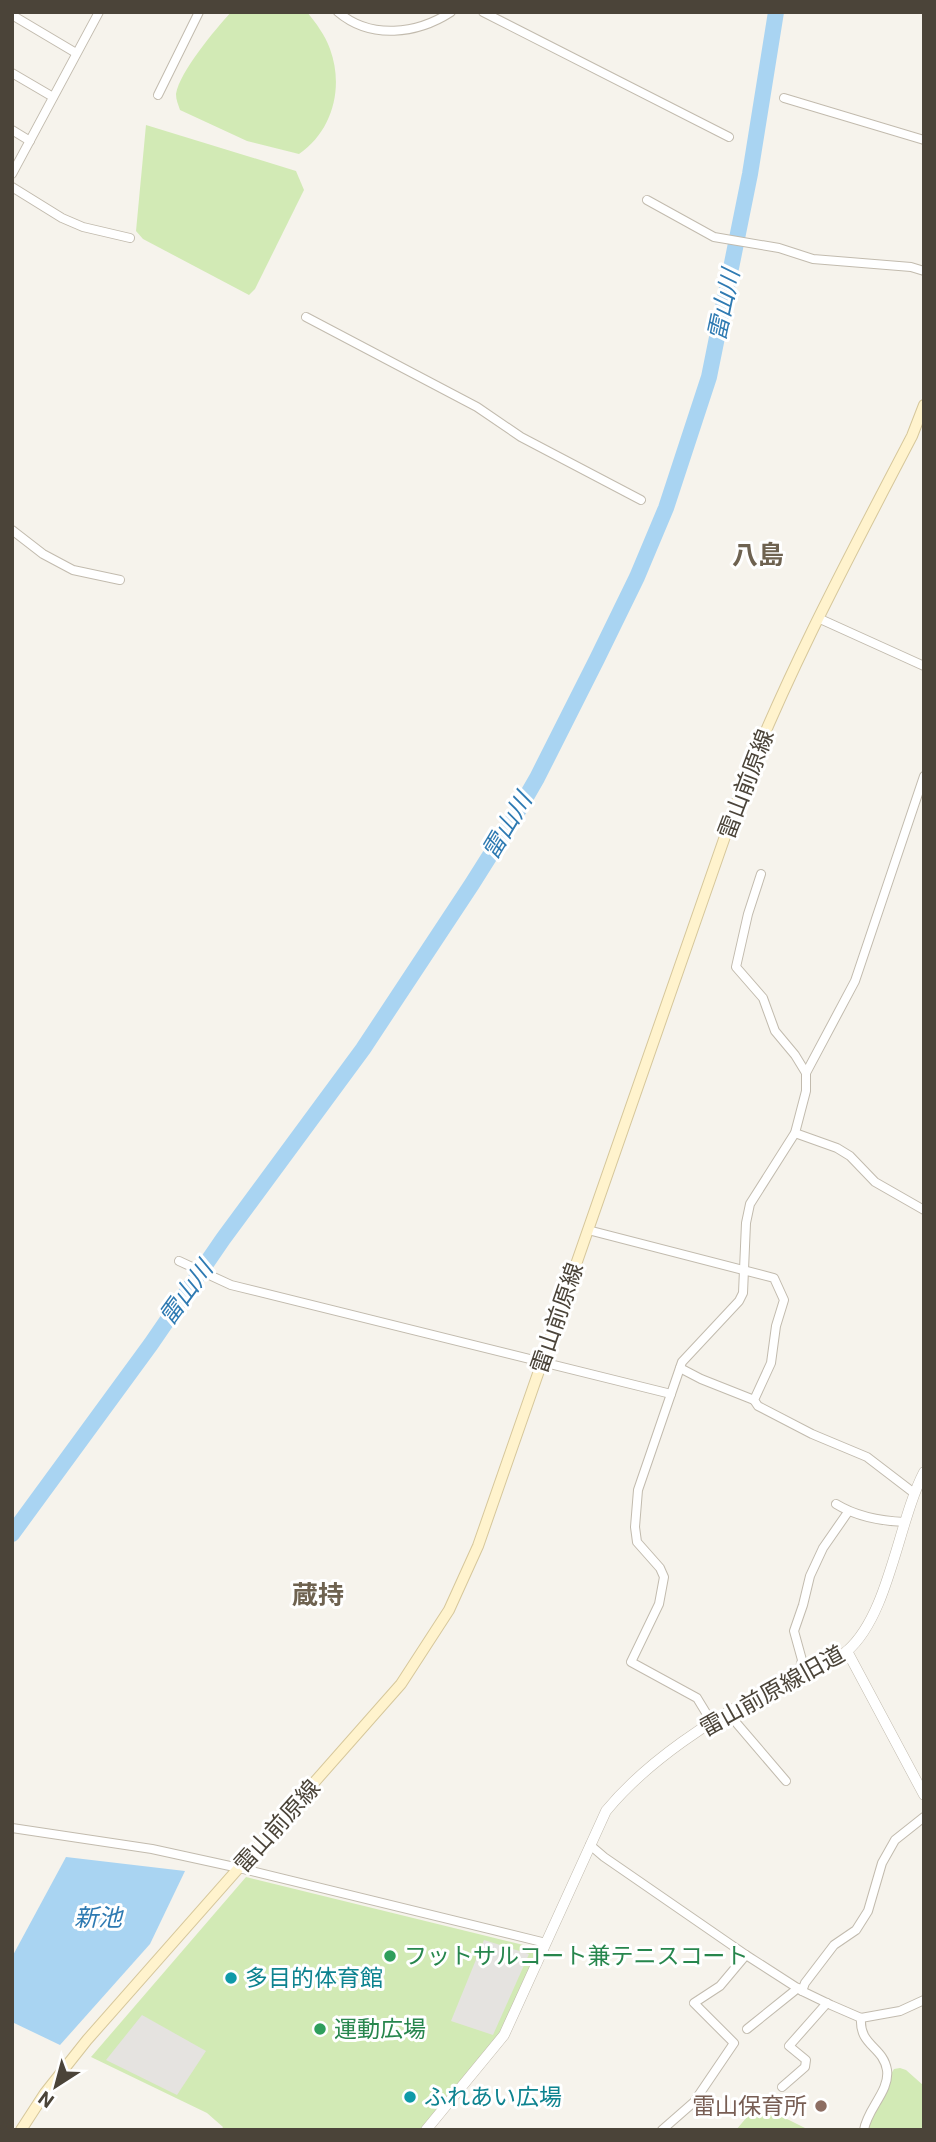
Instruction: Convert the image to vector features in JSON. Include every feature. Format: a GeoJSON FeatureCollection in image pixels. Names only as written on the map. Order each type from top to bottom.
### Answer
{"type":"FeatureCollection","features":[{"type":"Feature","properties":{"kind":"main road","name":"雷山前原線"},"geometry":{"type":"LineString","coordinates":[[21,2130],[45,2093],[87,2040],[401,1684],[443,1619],[478,1546],[760,742],[818,618],[912,436],[924,405]]}},
{"type":"Feature","properties":{"kind":"street"},"geometry":{"type":"LineString","coordinates":[[12,174],[99,12]]}},
{"type":"Feature","properties":{"kind":"street"},"geometry":{"type":"LineString","coordinates":[[158,95],[199,12]]}},
{"type":"Feature","properties":{"kind":"street"},"geometry":{"type":"LineString","coordinates":[[338,12],[345,18],[373,30],[394,33],[430,22],[451,12]]}},
{"type":"Feature","properties":{"kind":"street"},"geometry":{"type":"LineString","coordinates":[[483,12],[729,137]]}},
{"type":"Feature","properties":{"kind":"street"},"geometry":{"type":"LineString","coordinates":[[12,15],[76,53]]}},
{"type":"Feature","properties":{"kind":"street"},"geometry":{"type":"LineString","coordinates":[[12,73],[52,97]]}},
{"type":"Feature","properties":{"kind":"street"},"geometry":{"type":"LineString","coordinates":[[784,98],[924,140]]}},
{"type":"Feature","properties":{"kind":"street"},"geometry":{"type":"LineString","coordinates":[[12,130],[30,141]]}},
{"type":"Feature","properties":{"kind":"street"},"geometry":{"type":"LineString","coordinates":[[12,187],[62,218],[83,227],[131,238]]}},
{"type":"Feature","properties":{"kind":"street"},"geometry":{"type":"LineString","coordinates":[[647,200],[714,237],[813,259],[911,267],[924,271]]}},
{"type":"Feature","properties":{"kind":"street"},"geometry":{"type":"LineString","coordinates":[[306,317],[477,407],[521,437],[642,500]]}},
{"type":"Feature","properties":{"kind":"street"},"geometry":{"type":"LineString","coordinates":[[12,530],[43,554],[73,570],[120,580]]}},
{"type":"Feature","properties":{"kind":"street"},"geometry":{"type":"LineString","coordinates":[[818,618],[924,666]]}},
{"type":"Feature","properties":{"kind":"street"},"geometry":{"type":"LineString","coordinates":[[711,1721],[697,1698],[631,1662],[659,1604],[664,1577],[636,1542],[638,1490],[682,1362],[739,1301],[743,1293],[746,1223],[750,1204],[795,1133],[806,1091],[806,1073],[855,981],[924,776]]}},
{"type":"Feature","properties":{"kind":"street"},"geometry":{"type":"LineString","coordinates":[[761,874],[747,914],[736,967],[763,998],[775,1031],[806,1073]]}},
{"type":"Feature","properties":{"kind":"street"},"geometry":{"type":"LineString","coordinates":[[795,1133],[837,1148],[850,1156],[875,1182],[924,1210]]}},
{"type":"Feature","properties":{"kind":"street"},"geometry":{"type":"LineString","coordinates":[[588,1230],[774,1278],[784,1300],[776,1326],[771,1363],[754,1400]]}},
{"type":"Feature","properties":{"kind":"street"},"geometry":{"type":"LineString","coordinates":[[179,1261],[219,1281],[671,1394]]}},
{"type":"Feature","properties":{"kind":"street"},"geometry":{"type":"LineString","coordinates":[[680,1368],[754,1400],[758,1406],[812,1434],[867,1457],[914,1493]]}},
{"type":"Feature","properties":{"kind":"street","name":"雷山前原線旧道"},"geometry":{"type":"LineString","coordinates":[[426,2130],[504,2035],[606,1811],[621,1793],[711,1721],[847,1651],[875,1609],[914,1493],[924,1472]]}},
{"type":"Feature","properties":{"kind":"street"},"geometry":{"type":"LineString","coordinates":[[836,1504],[848,1511],[882,1521],[905,1522]]}},
{"type":"Feature","properties":{"kind":"street"},"geometry":{"type":"LineString","coordinates":[[799,1675],[802,1660],[794,1631],[810,1576],[823,1548],[848,1511]]}},
{"type":"Feature","properties":{"kind":"street"},"geometry":{"type":"LineString","coordinates":[[847,1651],[924,1795]]}},
{"type":"Feature","properties":{"kind":"street"},"geometry":{"type":"LineString","coordinates":[[727,1712],[786,1781]]}},
{"type":"Feature","properties":{"kind":"street"},"geometry":{"type":"LineString","coordinates":[[747,2029],[800,1989],[834,1945],[856,1930],[868,1911],[882,1863],[895,1840],[924,1817]]}},
{"type":"Feature","properties":{"kind":"street"},"geometry":{"type":"LineString","coordinates":[[12,1828],[152,1849],[546,1943]]}},
{"type":"Feature","properties":{"kind":"street"},"geometry":{"type":"LineString","coordinates":[[590,1846],[746,1955],[827,2003],[861,2018],[900,2011],[924,2000]]}},
{"type":"Feature","properties":{"kind":"street"},"geometry":{"type":"LineString","coordinates":[[662,2130],[694,2102],[734,2043],[694,2003],[720,1986],[746,1955]]}},
{"type":"Feature","properties":{"kind":"street"},"geometry":{"type":"LineString","coordinates":[[782,2087],[805,2067],[806,2060],[789,2046],[827,2003]]}},
{"type":"Feature","properties":{"kind":"street"},"geometry":{"type":"LineString","coordinates":[[861,2018],[862,2035],[883,2058],[887,2071],[884,2088],[865,2119],[864,2130]]}},
{"type":"Feature","properties":{"kind":"green space"},"geometry":{"type":"Polygon","coordinates":[[[231,12],[307,12],[326,39],[336,78],[333,107],[320,133],[299,154],[247,141],[180,110],[176,94],[184,74],[231,12]]]}},
{"type":"Feature","properties":{"kind":"green space"},"geometry":{"type":"Polygon","coordinates":[[[146,125],[296,171],[304,190],[255,289],[249,295],[143,239],[136,231],[146,125]]]}},
{"type":"Feature","properties":{"kind":"green space"},"geometry":{"type":"Polygon","coordinates":[[[246,1877],[540,1949],[501,2034],[423,2130],[221,2130],[223,2127],[207,2113],[91,2057],[246,1877]]]}},
{"type":"Feature","properties":{"kind":"green space"},"geometry":{"type":"Polygon","coordinates":[[[900,2068],[924,2086],[924,2130],[868,2130],[870,2120],[888,2090],[891,2074],[894,2069],[900,2068]]]}},
{"type":"Feature","properties":{"kind":"green space"},"geometry":{"type":"Polygon","coordinates":[[[756,2112],[779,2115],[809,2130],[736,2130],[747,2117],[756,2112]]]}},
{"type":"Feature","properties":{"kind":"shaded area"},"geometry":{"type":"Polygon","coordinates":[[[484,1940],[529,1954],[493,2035],[451,2021],[484,1940]]]}},
{"type":"Feature","properties":{"kind":"shaded area"},"geometry":{"type":"Polygon","coordinates":[[[142,2015],[206,2051],[177,2095],[106,2060],[142,2015]]]}},
{"type":"Feature","properties":{"kind":"water","name":"新池"},"geometry":{"type":"Polygon","coordinates":[[[66,1857],[185,1871],[150,1944],[60,2045],[12,2022],[12,1957],[66,1857]]]}},
{"type":"Feature","properties":{"kind":"waterway","name":"雷山川"},"geometry":{"type":"LineString","coordinates":[[12,1534],[363,1049],[518,811],[597,659],[637,577],[666,508],[709,377],[750,174],[776,12]]}},
{"type":"Feature","properties":{"kind":"place","name":"フットサルコート兼テニスコート"},"geometry":{"type":"Point","coordinates":[390,1956]}},
{"type":"Feature","properties":{"kind":"place","name":"多目的体育館"},"geometry":{"type":"Point","coordinates":[231,1978]}},
{"type":"Feature","properties":{"kind":"place","name":"運動広場"},"geometry":{"type":"Point","coordinates":[320,2029]}},
{"type":"Feature","properties":{"kind":"place","name":"ふれあい広場"},"geometry":{"type":"Point","coordinates":[410,2097]}},
{"type":"Feature","properties":{"kind":"place","name":"雷山保育所"},"geometry":{"type":"Point","coordinates":[821,2106]}},
{"type":"Feature","properties":{"kind":"district","name":"八島"},"geometry":{"type":"Point","coordinates":[758,555]}},
{"type":"Feature","properties":{"kind":"district","name":"蔵持"},"geometry":{"type":"Point","coordinates":[318,1595]}}]}
